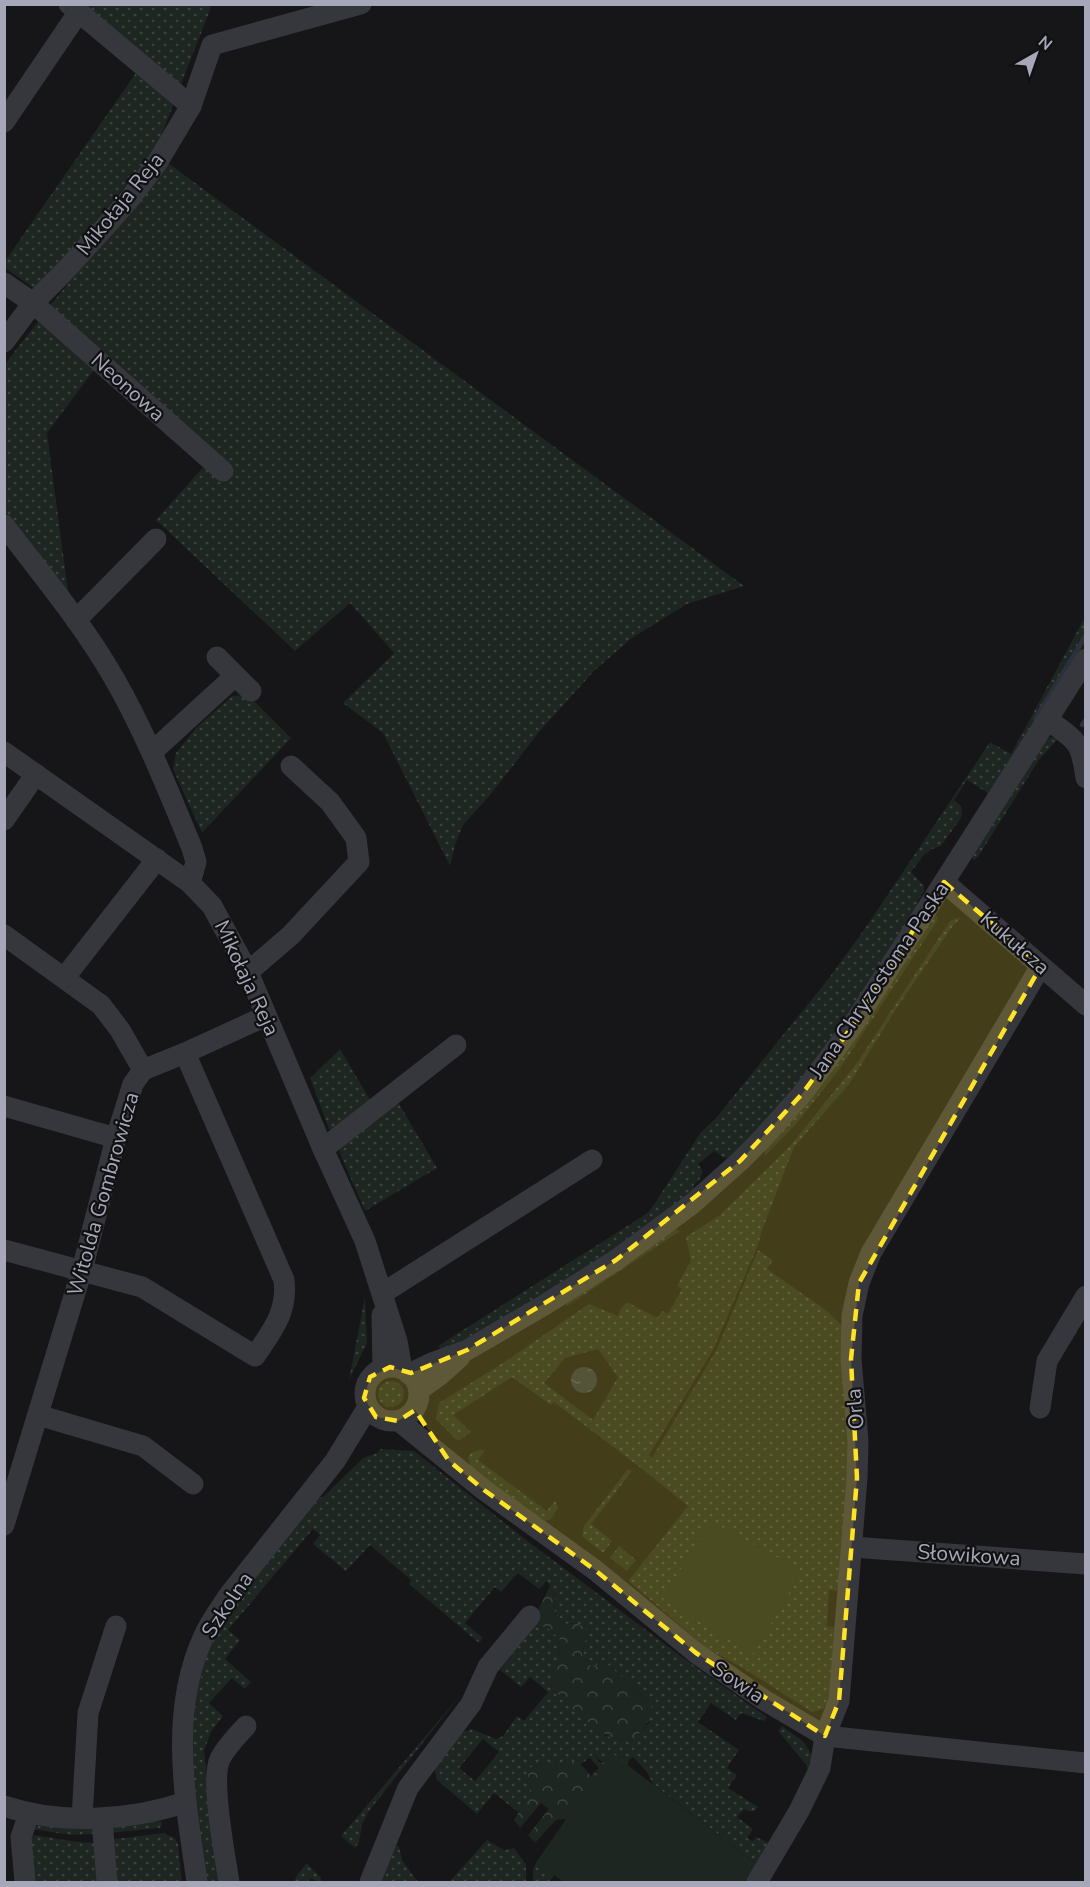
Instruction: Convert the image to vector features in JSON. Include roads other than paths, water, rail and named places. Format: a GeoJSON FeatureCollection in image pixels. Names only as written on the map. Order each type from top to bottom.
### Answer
{"type":"FeatureCollection","features":[{"type":"Feature","properties":{"kind":"street","name":"Mikołaja Reja"},"geometry":{"type":"LineString","coordinates":[[4,342],[33,303],[131,197],[158,163],[191,106],[212,45],[361,4]]}},
{"type":"Feature","properties":{"kind":"street"},"geometry":{"type":"LineString","coordinates":[[4,122],[74,9],[191,106]]}},
{"type":"Feature","properties":{"kind":"street","name":"Neonowa"},"geometry":{"type":"LineString","coordinates":[[4,283],[33,303],[223,471]]}},
{"type":"Feature","properties":{"kind":"street"},"geometry":{"type":"LineString","coordinates":[[4,525],[76,620],[114,678],[152,752],[196,862],[190,883]]}},
{"type":"Feature","properties":{"kind":"street"},"geometry":{"type":"LineString","coordinates":[[76,620],[156,539]]}},
{"type":"Feature","properties":{"kind":"street"},"geometry":{"type":"LineString","coordinates":[[217,657],[251,691]]}},
{"type":"Feature","properties":{"kind":"street","name":"Jana Chryzostoma Paska"},"geometry":{"type":"LineString","coordinates":[[397,1395],[434,1362],[466,1350],[616,1260],[692,1204],[740,1161],[802,1094],[851,1028],[1086,659]]}},
{"type":"Feature","properties":{"kind":"street"},"geometry":{"type":"LineString","coordinates":[[152,752],[235,675]]}},
{"type":"Feature","properties":{"kind":"street"},"geometry":{"type":"LineString","coordinates":[[1048,720],[1078,743],[1084,760],[1086,778]]}},
{"type":"Feature","properties":{"kind":"street","name":"Mikołaja Reja"},"geometry":{"type":"LineString","coordinates":[[4,752],[190,883],[212,906],[248,972],[323,1149],[365,1241],[397,1341],[397,1395]]}},
{"type":"Feature","properties":{"kind":"street"},"geometry":{"type":"LineString","coordinates":[[248,972],[291,934],[359,862],[356,838],[330,802],[291,766]]}},
{"type":"Feature","properties":{"kind":"street"},"geometry":{"type":"LineString","coordinates":[[4,820],[36,774]]}},
{"type":"Feature","properties":{"kind":"street"},"geometry":{"type":"LineString","coordinates":[[66,977],[157,859]]}},
{"type":"Feature","properties":{"kind":"street","name":"Kukułcza"},"geometry":{"type":"LineString","coordinates":[[944,882],[1086,1005]]}},
{"type":"Feature","properties":{"kind":"street"},"geometry":{"type":"LineString","coordinates":[[4,934],[66,977],[101,1005],[120,1030],[143,1070]]}},
{"type":"Feature","properties":{"kind":"street","name":"Orla"},"geometry":{"type":"LineString","coordinates":[[757,1882],[799,1811],[820,1768],[825,1736],[839,1701],[857,1478],[858,1441],[851,1359],[852,1316],[859,1283],[872,1253],[1041,966]]}},
{"type":"Feature","properties":{"kind":"street","name":"Witolda Gombrowicza"},"geometry":{"type":"LineString","coordinates":[[4,1525],[82,1270],[116,1137],[133,1084],[143,1070],[266,1016]]}},
{"type":"Feature","properties":{"kind":"street"},"geometry":{"type":"LineString","coordinates":[[323,1149],[456,1045]]}},
{"type":"Feature","properties":{"kind":"street"},"geometry":{"type":"LineString","coordinates":[[4,1250],[142,1287],[255,1356],[278,1322],[285,1297],[284,1280],[185,1053]]}},
{"type":"Feature","properties":{"kind":"street"},"geometry":{"type":"LineString","coordinates":[[4,1106],[116,1137]]}},
{"type":"Feature","properties":{"kind":"street"},"geometry":{"type":"LineString","coordinates":[[383,1293],[592,1160]]}},
{"type":"Feature","properties":{"kind":"street"},"geometry":{"type":"LineString","coordinates":[[1040,1408],[1047,1361],[1086,1296]]}},
{"type":"Feature","properties":{"kind":"street","name":"Sowia"},"geometry":{"type":"LineString","coordinates":[[397,1395],[449,1461],[484,1490],[595,1570],[696,1653],[764,1700],[825,1736],[1086,1763]]}},
{"type":"Feature","properties":{"kind":"street","name":"Szkolna"},"geometry":{"type":"LineString","coordinates":[[197,1882],[182,1753],[186,1694],[203,1638],[229,1596],[335,1461],[397,1395]]}},
{"type":"Feature","properties":{"kind":"street"},"geometry":{"type":"LineString","coordinates":[[38,1415],[143,1446],[193,1484]]}},
{"type":"Feature","properties":{"kind":"street","name":"Słowikowa"},"geometry":{"type":"LineString","coordinates":[[852,1547],[1086,1564]]}},
{"type":"Feature","properties":{"kind":"street"},"geometry":{"type":"LineString","coordinates":[[370,1882],[408,1788],[471,1704],[488,1667],[530,1616]]}},
{"type":"Feature","properties":{"kind":"street"},"geometry":{"type":"LineString","coordinates":[[108,1882],[92,1818],[88,1713],[116,1626]]}},
{"type":"Feature","properties":{"kind":"street"},"geometry":{"type":"LineString","coordinates":[[229,1882],[216,1780],[219,1761],[246,1726]]}},
{"type":"Feature","properties":{"kind":"street"},"geometry":{"type":"LineString","coordinates":[[4,1806],[29,1814],[92,1818],[165,1809],[186,1802]]}},
{"type":"Feature","properties":{"kind":"street"},"geometry":{"type":"LineString","coordinates":[[25,1882],[21,1837],[29,1814]]}},
{"type":"Feature","properties":{"kind":"water"},"geometry":{"type":"Polygon","coordinates":[[[584,1367],[593,1371],[597,1380],[593,1389],[584,1393],[575,1389],[571,1380],[575,1371],[584,1367]]]}},
{"type":"Feature","properties":{"kind":"waterway"},"geometry":{"type":"LineString","coordinates":[[1035,719],[1086,635]]}},
{"type":"Feature","properties":{"kind":"waterway"},"geometry":{"type":"LineString","coordinates":[[1082,725],[1086,719]]}}]}
